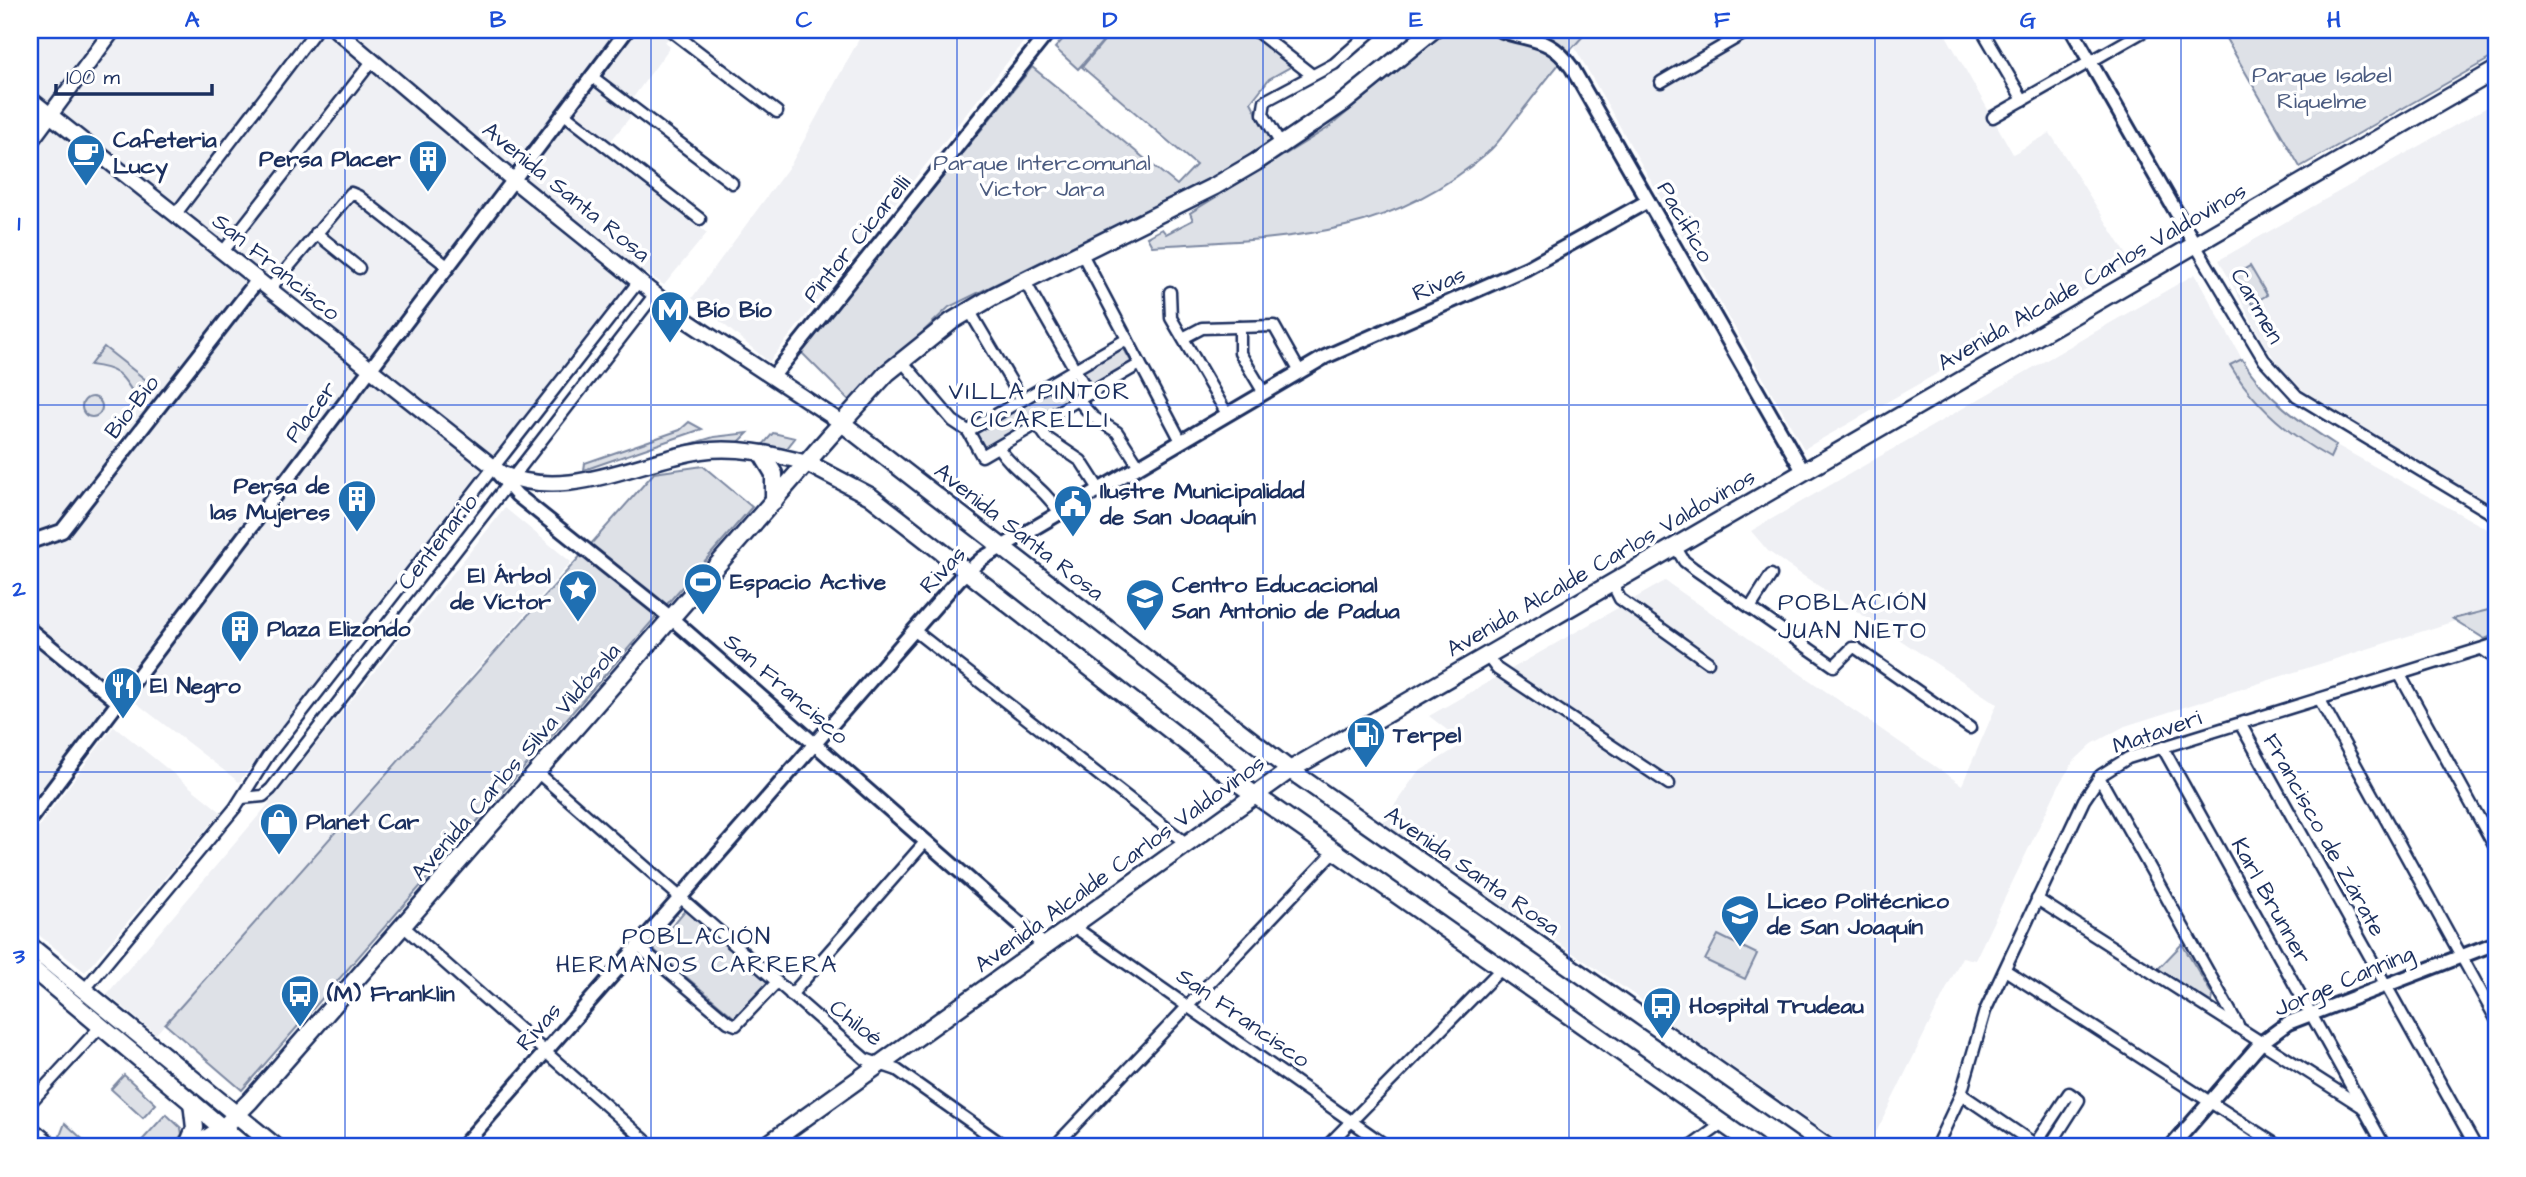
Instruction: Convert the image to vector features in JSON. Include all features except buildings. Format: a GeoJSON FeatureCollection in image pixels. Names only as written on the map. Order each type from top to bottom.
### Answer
{"type":"FeatureCollection","features":[{"type":"Feature","properties":{"kind":"main road"},"geometry":{"type":"LineString","coordinates":[[30,142],[113,30]]}},
{"type":"Feature","properties":{"kind":"main road","name":"Avenida Santa Rosa"},"geometry":{"type":"LineString","coordinates":[[336,30],[512,179],[698,328],[774,375],[842,423],[1290,770],[1827,1147]]}},
{"type":"Feature","properties":{"kind":"main road","name":"Avenida Carlos Silva Vildósola"},"geometry":{"type":"LineString","coordinates":[[193,1147],[223,1128],[237,1115],[828,438],[901,360],[969,310],[1215,186],[1282,146],[1343,103],[1433,30]]}},
{"type":"Feature","properties":{"kind":"main road","name":"Avenida Alcalde Carlos Valdovinos"},"geometry":{"type":"LineString","coordinates":[[764,1147],[1290,770],[2496,70]]}},
{"type":"Feature","properties":{"kind":"main road","name":"San Francisco"},"geometry":{"type":"LineString","coordinates":[[30,100],[510,482]]}},
{"type":"Feature","properties":{"kind":"main road"},"geometry":{"type":"LineString","coordinates":[[828,438],[826,459],[836,476]]}},
{"type":"Feature","properties":{"kind":"main road"},"geometry":{"type":"LineString","coordinates":[[510,482],[568,483],[701,451],[728,449],[807,463],[836,476],[870,496],[1255,795],[1756,1147]]}},
{"type":"Feature","properties":{"kind":"main road"},"geometry":{"type":"LineString","coordinates":[[762,454],[774,474],[774,501]]}},
{"type":"Feature","properties":{"kind":"main road"},"geometry":{"type":"LineString","coordinates":[[30,946],[276,1147]]}},
{"type":"Feature","properties":{"kind":"main road"},"geometry":{"type":"LineString","coordinates":[[30,967],[245,1147]]}},
{"type":"Feature","properties":{"kind":"main road"},"geometry":{"type":"LineString","coordinates":[[187,1147],[195,1128],[192,1102]]}},
{"type":"Feature","properties":{"kind":"street"},"geometry":{"type":"LineString","coordinates":[[175,215],[316,30]]}},
{"type":"Feature","properties":{"kind":"street","name":"Placer"},"geometry":{"type":"LineString","coordinates":[[30,819],[627,30]]}},
{"type":"Feature","properties":{"kind":"street"},"geometry":{"type":"LineString","coordinates":[[670,30],[777,111]]}},
{"type":"Feature","properties":{"kind":"street","name":"Pintor Cicarelli"},"geometry":{"type":"LineString","coordinates":[[774,375],[1051,30]]}},
{"type":"Feature","properties":{"kind":"street"},"geometry":{"type":"LineString","coordinates":[[1255,30],[1312,75]]}},
{"type":"Feature","properties":{"kind":"street"},"geometry":{"type":"LineString","coordinates":[[1282,146],[1263,114],[1265,101],[1334,64],[1373,30]]}},
{"type":"Feature","properties":{"kind":"street","name":"Pacifico"},"geometry":{"type":"LineString","coordinates":[[1500,30],[1545,41],[1564,57],[1803,471]]}},
{"type":"Feature","properties":{"kind":"street"},"geometry":{"type":"LineString","coordinates":[[1661,82],[1750,30]]}},
{"type":"Feature","properties":{"kind":"street"},"geometry":{"type":"LineString","coordinates":[[1982,30],[2023,100]]}},
{"type":"Feature","properties":{"kind":"street","name":"Carmen"},"geometry":{"type":"LineString","coordinates":[[2072,30],[2264,360],[2297,396],[2496,516]]}},
{"type":"Feature","properties":{"kind":"street"},"geometry":{"type":"LineString","coordinates":[[1993,117],[2146,30]]}},
{"type":"Feature","properties":{"kind":"street"},"geometry":{"type":"LineString","coordinates":[[222,253],[373,60]]}},
{"type":"Feature","properties":{"kind":"street"},"geometry":{"type":"LineString","coordinates":[[591,76],[732,183]]}},
{"type":"Feature","properties":{"kind":"street"},"geometry":{"type":"LineString","coordinates":[[563,113],[700,219]]}},
{"type":"Feature","properties":{"kind":"street"},"geometry":{"type":"LineString","coordinates":[[263,286],[316,233],[346,195],[353,193],[447,266]]}},
{"type":"Feature","properties":{"kind":"street","name":"Rivas"},"geometry":{"type":"LineString","coordinates":[[462,1147],[968,571],[1000,546],[1325,357],[1527,268],[1648,201]]}},
{"type":"Feature","properties":{"kind":"street"},"geometry":{"type":"LineString","coordinates":[[316,233],[359,268]]}},
{"type":"Feature","properties":{"kind":"street"},"geometry":{"type":"LineString","coordinates":[[1081,252],[1181,441]]}},
{"type":"Feature","properties":{"kind":"street","name":"Centenario"},"geometry":{"type":"LineString","coordinates":[[85,989],[242,798],[268,756],[639,281]]}},
{"type":"Feature","properties":{"kind":"street"},"geometry":{"type":"LineString","coordinates":[[1024,281],[1089,394]]}},
{"type":"Feature","properties":{"kind":"street","name":"Bio-Bio"},"geometry":{"type":"LineString","coordinates":[[30,542],[62,531],[263,286]]}},
{"type":"Feature","properties":{"kind":"street"},"geometry":{"type":"LineString","coordinates":[[1170,292],[1171,317],[1227,414]]}},
{"type":"Feature","properties":{"kind":"street","name":"Centenario"},"geometry":{"type":"LineString","coordinates":[[242,798],[263,796],[271,789],[655,294]]}},
{"type":"Feature","properties":{"kind":"street"},"geometry":{"type":"LineString","coordinates":[[969,310],[1022,400]]}},
{"type":"Feature","properties":{"kind":"street"},"geometry":{"type":"LineString","coordinates":[[1183,338],[1202,328],[1274,326],[1300,372]]}},
{"type":"Feature","properties":{"kind":"street"},"geometry":{"type":"LineString","coordinates":[[1240,327],[1240,353],[1264,393]]}},
{"type":"Feature","properties":{"kind":"street"},"geometry":{"type":"LineString","coordinates":[[968,431],[1127,339]]}},
{"type":"Feature","properties":{"kind":"street"},"geometry":{"type":"LineString","coordinates":[[901,360],[953,421],[968,431],[982,456],[1140,364]]}},
{"type":"Feature","properties":{"kind":"street"},"geometry":{"type":"LineString","coordinates":[[1078,400],[1093,418],[1117,432],[1139,466]]}},
{"type":"Feature","properties":{"kind":"street"},"geometry":{"type":"LineString","coordinates":[[1037,424],[1047,438],[1081,461],[1098,489]]}},
{"type":"Feature","properties":{"kind":"street"},"geometry":{"type":"LineString","coordinates":[[998,447],[1007,461],[1042,489],[1059,512]]}},
{"type":"Feature","properties":{"kind":"street","name":"San Francisco"},"geometry":{"type":"LineString","coordinates":[[510,482],[671,618],[1045,946]]}},
{"type":"Feature","properties":{"kind":"street"},"geometry":{"type":"LineString","coordinates":[[1675,546],[1684,561],[1834,666],[1852,648],[1856,649],[1970,728]]}},
{"type":"Feature","properties":{"kind":"street"},"geometry":{"type":"LineString","coordinates":[[1750,608],[1771,575]]}},
{"type":"Feature","properties":{"kind":"street"},"geometry":{"type":"LineString","coordinates":[[1612,583],[1620,599],[1708,662]]}},
{"type":"Feature","properties":{"kind":"street"},"geometry":{"type":"LineString","coordinates":[[30,630],[118,702]]}},
{"type":"Feature","properties":{"kind":"street"},"geometry":{"type":"LineString","coordinates":[[915,631],[1187,844]]}},
{"type":"Feature","properties":{"kind":"street","name":"Mataveri"},"geometry":{"type":"LineString","coordinates":[[1936,1147],[1961,1094],[1981,1023],[2084,800],[2099,777],[2128,758],[2496,645]]}},
{"type":"Feature","properties":{"kind":"street"},"geometry":{"type":"LineString","coordinates":[[2482,649],[2496,659]]}},
{"type":"Feature","properties":{"kind":"street"},"geometry":{"type":"LineString","coordinates":[[1487,656],[1497,669],[1669,784]]}},
{"type":"Feature","properties":{"kind":"street"},"geometry":{"type":"LineString","coordinates":[[2400,675],[2496,849]]}},
{"type":"Feature","properties":{"kind":"street"},"geometry":{"type":"LineString","coordinates":[[2320,700],[2496,1018]]}},
{"type":"Feature","properties":{"kind":"street","name":"Francisco de Zárate"},"geometry":{"type":"LineString","coordinates":[[2241,725],[2476,1147]]}},
{"type":"Feature","properties":{"kind":"street","name":"Karl Brunner"},"geometry":{"type":"LineString","coordinates":[[2163,748],[2385,1147]]}},
{"type":"Feature","properties":{"kind":"street","name":"Chiloé"},"geometry":{"type":"LineString","coordinates":[[537,772],[864,1059],[897,1070],[1006,1147]]}},
{"type":"Feature","properties":{"kind":"street"},"geometry":{"type":"LineString","coordinates":[[2099,777],[2240,1028]]}},
{"type":"Feature","properties":{"kind":"street"},"geometry":{"type":"LineString","coordinates":[[792,995],[926,841]]}},
{"type":"Feature","properties":{"kind":"street"},"geometry":{"type":"LineString","coordinates":[[1054,1147],[1334,852]]}},
{"type":"Feature","properties":{"kind":"street"},"geometry":{"type":"LineString","coordinates":[[2037,900],[2363,1107]]}},
{"type":"Feature","properties":{"kind":"street"},"geometry":{"type":"LineString","coordinates":[[403,926],[653,1147]]}},
{"type":"Feature","properties":{"kind":"street","name":"San Francisco"},"geometry":{"type":"LineString","coordinates":[[1073,926],[1388,1147]]}},
{"type":"Feature","properties":{"kind":"street","name":"Jorge Canning"},"geometry":{"type":"LineString","coordinates":[[2171,1147],[2261,1042],[2288,1023],[2496,943]]}},
{"type":"Feature","properties":{"kind":"street"},"geometry":{"type":"LineString","coordinates":[[638,946],[728,1022],[736,1025],[777,982]]}},
{"type":"Feature","properties":{"kind":"street"},"geometry":{"type":"LineString","coordinates":[[1326,1147],[1501,969]]}},
{"type":"Feature","properties":{"kind":"street"},"geometry":{"type":"LineString","coordinates":[[2005,970],[2280,1147]]}},
{"type":"Feature","properties":{"kind":"street"},"geometry":{"type":"LineString","coordinates":[[30,1103],[102,1025]]}},
{"type":"Feature","properties":{"kind":"street"},"geometry":{"type":"LineString","coordinates":[[1961,1094],[2037,1146],[2069,1093],[2079,1100],[2049,1147]]}},
{"type":"Feature","properties":{"kind":"street"},"geometry":{"type":"LineString","coordinates":[[1690,1147],[1722,1124]]}},
{"type":"Feature","properties":{"kind":"street"},"geometry":{"type":"LineString","coordinates":[[30,1126],[57,1147]]}},
{"type":"Feature","properties":{"kind":"shaded area"},"geometry":{"type":"Polygon","coordinates":[[[30,30],[676,30],[665,42],[670,47],[624,110],[631,116],[610,142],[606,139],[599,149],[707,233],[664,285],[643,271],[239,782],[118,689],[30,806],[30,30]]]}},
{"type":"Feature","properties":{"kind":"shaded area"},"geometry":{"type":"Polygon","coordinates":[[[864,30],[1033,30],[769,362],[692,298],[791,164],[864,30]]]}},
{"type":"Feature","properties":{"kind":"shaded area"},"geometry":{"type":"Polygon","coordinates":[[[1589,30],[1943,30],[2013,154],[2050,133],[2132,263],[1804,449],[1574,46],[1589,30]]]}},
{"type":"Feature","properties":{"kind":"shaded area"},"geometry":{"type":"Polygon","coordinates":[[[2496,102],[2496,507],[2304,391],[2280,367],[2263,342],[2219,260],[2496,102]]]}},
{"type":"Feature","properties":{"kind":"shaded area"},"geometry":{"type":"Polygon","coordinates":[[[2195,274],[2242,359],[2231,366],[2244,387],[2282,426],[2329,457],[2336,445],[2496,534],[2496,608],[2125,726],[2092,744],[2074,761],[2061,781],[1975,960],[1962,957],[1869,1147],[1847,1147],[1654,1012],[1639,998],[1382,823],[1417,773],[1464,743],[1429,716],[1665,581],[1962,785],[1997,704],[1787,565],[1768,551],[1751,531],[2195,274]]]}},
{"type":"Feature","properties":{"kind":"shaded area"},"geometry":{"type":"Polygon","coordinates":[[[505,508],[571,562],[156,1034],[107,994],[266,807],[505,508]]]}},
{"type":"Feature","properties":{"kind":"shaded area"},"geometry":{"type":"Polygon","coordinates":[[[114,726],[221,812],[85,972],[30,928],[30,838],[114,726]]]}},
{"type":"Feature","properties":{"kind":"green space","name":"Parque Intercomunal Victor Jara"},"geometry":{"type":"Polygon","coordinates":[[[1071,30],[1247,30],[1292,66],[1269,79],[1251,102],[1271,141],[1225,171],[949,307],[850,401],[801,352],[1032,67],[1177,185],[1196,165],[1082,67],[1112,31],[1078,69],[1055,48],[1071,30]]]}},
{"type":"Feature","properties":{"kind":"green space","name":"Parque Intercomunal Victor Jara"},"geometry":{"type":"Polygon","coordinates":[[[1447,30],[1589,30],[1491,149],[1448,182],[1409,204],[1329,230],[1287,237],[1152,246],[1147,237],[1162,229],[1166,234],[1193,220],[1190,213],[1328,128],[1447,30]]]}},
{"type":"Feature","properties":{"kind":"green space","name":"Parque Isabel Riquelme"},"geometry":{"type":"Polygon","coordinates":[[[2221,30],[2496,30],[2496,55],[2300,167],[2221,30]]]}},
{"type":"Feature","properties":{"kind":"green space"},"geometry":{"type":"Polygon","coordinates":[[[2250,266],[2267,295],[2252,304],[2235,275],[2250,266]]]}},
{"type":"Feature","properties":{"kind":"green space"},"geometry":{"type":"Polygon","coordinates":[[[1122,346],[1134,366],[983,453],[971,433],[1122,346]]]}},
{"type":"Feature","properties":{"kind":"green space"},"geometry":{"type":"Polygon","coordinates":[[[104,347],[151,384],[138,400],[120,375],[109,369],[90,365],[104,347]]]}},
{"type":"Feature","properties":{"kind":"green space"},"geometry":{"type":"Polygon","coordinates":[[[2242,359],[2272,397],[2296,418],[2336,445],[2330,458],[2300,439],[2261,406],[2230,365],[2242,359]]]}},
{"type":"Feature","properties":{"kind":"green space"},"geometry":{"type":"Polygon","coordinates":[[[92,397],[99,400],[102,407],[99,414],[92,417],[85,414],[82,407],[85,400],[92,397]]]}},
{"type":"Feature","properties":{"kind":"green space"},"geometry":{"type":"Polygon","coordinates":[[[689,422],[702,429],[584,470],[585,463],[680,430],[689,422]]]}},
{"type":"Feature","properties":{"kind":"green space"},"geometry":{"type":"Polygon","coordinates":[[[748,433],[736,445],[667,454],[670,450],[714,437],[748,433]]]}},
{"type":"Feature","properties":{"kind":"green space"},"geometry":{"type":"Polygon","coordinates":[[[773,433],[795,438],[784,452],[762,446],[773,433]]]}},
{"type":"Feature","properties":{"kind":"green space"},"geometry":{"type":"Polygon","coordinates":[[[703,466],[752,507],[242,1090],[165,1024],[654,473],[703,466]]]}},
{"type":"Feature","properties":{"kind":"green space"},"geometry":{"type":"Polygon","coordinates":[[[2496,608],[2496,634],[2485,639],[2453,619],[2496,608]]]}},
{"type":"Feature","properties":{"kind":"green space"},"geometry":{"type":"Polygon","coordinates":[[[686,909],[769,983],[736,1019],[653,949],[686,909]]]}},
{"type":"Feature","properties":{"kind":"green space"},"geometry":{"type":"Polygon","coordinates":[[[1718,935],[1757,954],[1745,979],[1705,960],[1718,935]]]}},
{"type":"Feature","properties":{"kind":"green space"},"geometry":{"type":"Polygon","coordinates":[[[2182,944],[2213,996],[2212,1002],[2205,1002],[2156,971],[2182,944]]]}},
{"type":"Feature","properties":{"kind":"green space"},"geometry":{"type":"Polygon","coordinates":[[[124,1075],[156,1104],[143,1118],[111,1089],[124,1075]]]}},
{"type":"Feature","properties":{"kind":"green space"},"geometry":{"type":"Polygon","coordinates":[[[166,1114],[181,1128],[182,1134],[173,1147],[136,1147],[166,1114]]]}},
{"type":"Feature","properties":{"kind":"green space"},"geometry":{"type":"Polygon","coordinates":[[[65,1123],[91,1147],[73,1147],[60,1136],[65,1123]]]}},
{"type":"Feature","properties":{"kind":"place","name":"Cafeteria Lucy"},"geometry":{"type":"Point","coordinates":[86,187]}},
{"type":"Feature","properties":{"kind":"place","name":"Persa Placer"},"geometry":{"type":"Point","coordinates":[428,193]}},
{"type":"Feature","properties":{"kind":"place","name":"Bío Bío"},"geometry":{"type":"Point","coordinates":[670,344]}},
{"type":"Feature","properties":{"kind":"place","name":"Persa de las Mujeres"},"geometry":{"type":"Point","coordinates":[357,533]}},
{"type":"Feature","properties":{"kind":"place","name":"Ilustre Municipalidad de San Joaquín"},"geometry":{"type":"Point","coordinates":[1073,538]}},
{"type":"Feature","properties":{"kind":"place","name":"Espacio Active"},"geometry":{"type":"Point","coordinates":[703,616]}},
{"type":"Feature","properties":{"kind":"place","name":"El Árbol de Víctor"},"geometry":{"type":"Point","coordinates":[578,623]}},
{"type":"Feature","properties":{"kind":"place","name":"Centro Educacional San Antonio de Padua"},"geometry":{"type":"Point","coordinates":[1145,632]}},
{"type":"Feature","properties":{"kind":"place","name":"Plaza Elizondo"},"geometry":{"type":"Point","coordinates":[240,663]}},
{"type":"Feature","properties":{"kind":"place","name":"El Negro"},"geometry":{"type":"Point","coordinates":[123,720]}},
{"type":"Feature","properties":{"kind":"place","name":"Terpel"},"geometry":{"type":"Point","coordinates":[1366,769]}},
{"type":"Feature","properties":{"kind":"place","name":"Planet Car"},"geometry":{"type":"Point","coordinates":[279,856]}},
{"type":"Feature","properties":{"kind":"place","name":"Liceo Politécnico de San Joaquín"},"geometry":{"type":"Point","coordinates":[1740,948]}},
{"type":"Feature","properties":{"kind":"place","name":"(M) Franklin"},"geometry":{"type":"Point","coordinates":[300,1028]}},
{"type":"Feature","properties":{"kind":"place","name":"Hospital Trudeau"},"geometry":{"type":"Point","coordinates":[1662,1040]}},
{"type":"Feature","properties":{"kind":"district","name":"VILLA PINTOR CICARELLI"},"geometry":{"type":"Point","coordinates":[1040,406]}},
{"type":"Feature","properties":{"kind":"district","name":"POBLACIÓN JUAN NIETO"},"geometry":{"type":"Point","coordinates":[1853,617]}},
{"type":"Feature","properties":{"kind":"district","name":"POBLACIÓN HERMANOS CARRERA"},"geometry":{"type":"Point","coordinates":[697,951]}}]}
